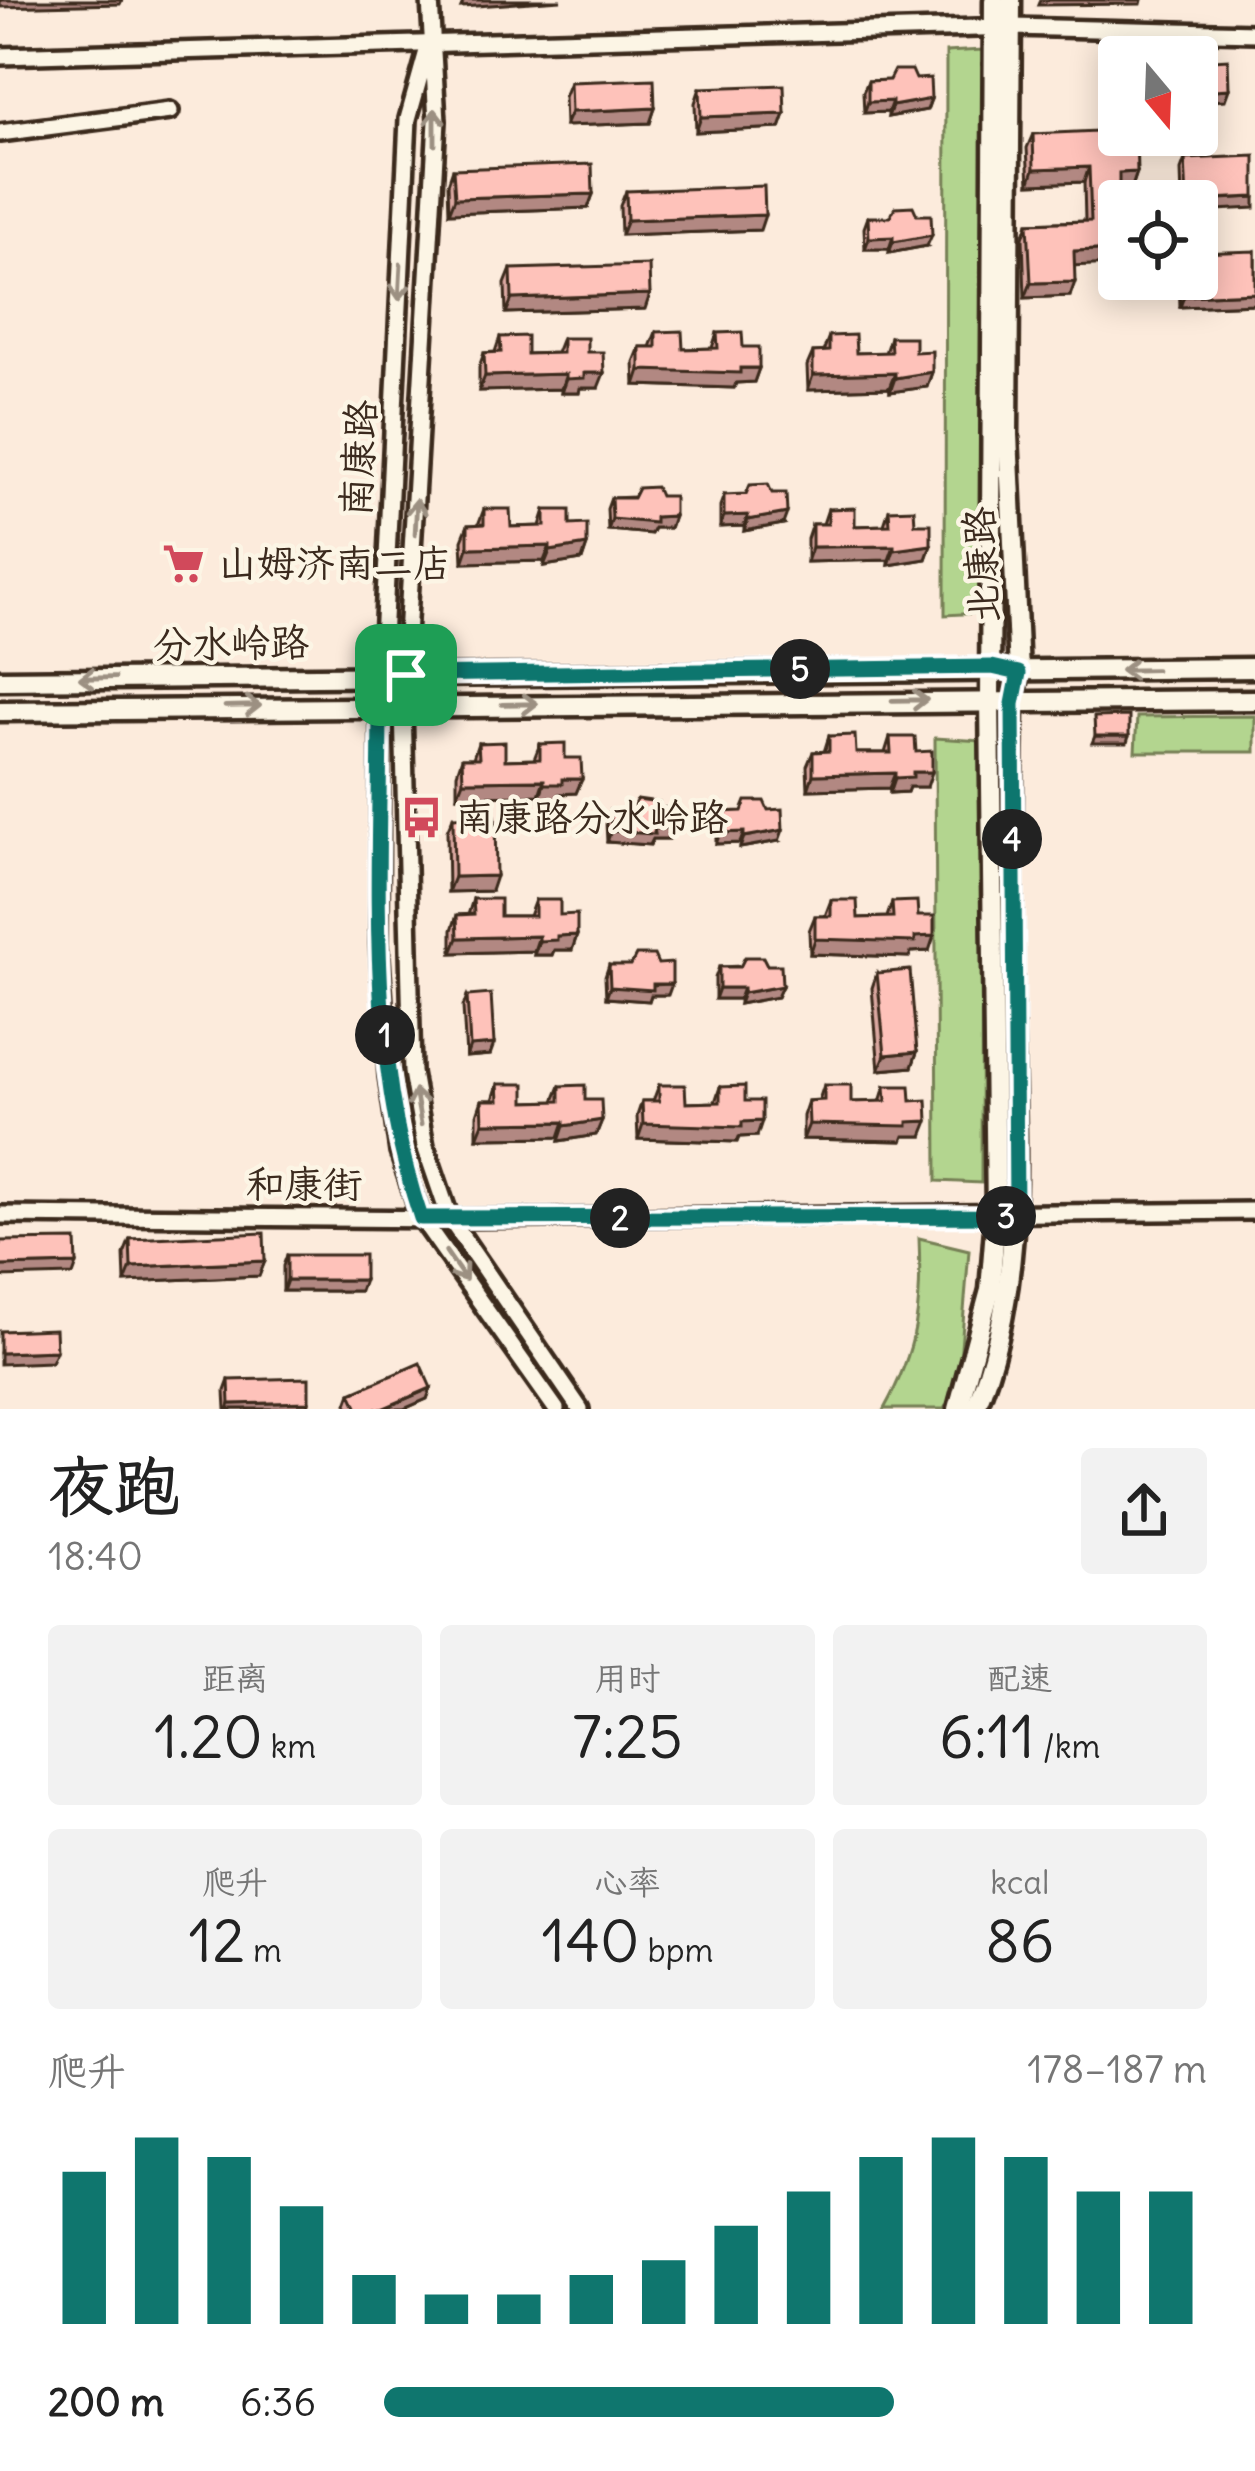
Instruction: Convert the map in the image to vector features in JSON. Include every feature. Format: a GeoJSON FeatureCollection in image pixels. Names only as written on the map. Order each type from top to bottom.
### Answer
{"type":"FeatureCollection","features":[{"type":"Feature","properties":{"kind":"main road","name":"北康路"},"geometry":{"type":"LineString","coordinates":[[975,1409],[995,1360],[1006,1216],[1013,704],[1019,673],[1008,435],[1004,28],[994,0]]}},
{"type":"Feature","properties":{"kind":"main road","name":"北康路"},"geometry":{"type":"LineString","coordinates":[[958,1409],[1006,1216],[991,699],[1004,28],[1012,0]]}},
{"type":"Feature","properties":{"kind":"main road","name":"分水岭路"},"geometry":{"type":"LineString","coordinates":[[0,680],[1255,668]]}},
{"type":"Feature","properties":{"kind":"main road","name":"分水岭路"},"geometry":{"type":"LineString","coordinates":[[0,710],[380,703],[1255,700]]}},
{"type":"Feature","properties":{"kind":"street","name":"南康路"},"geometry":{"type":"LineString","coordinates":[[430,0],[437,121],[403,705],[412,1072],[425,1147],[449,1219],[580,1409]]}},
{"type":"Feature","properties":{"kind":"street"},"geometry":{"type":"LineString","coordinates":[[0,56],[1004,28],[1255,32]]}},
{"type":"Feature","properties":{"kind":"street","name":"南康路"},"geometry":{"type":"LineString","coordinates":[[429,43],[408,119],[380,703],[380,943],[388,1076],[399,1152],[421,1218],[556,1409]]}},
{"type":"Feature","properties":{"kind":"street"},"geometry":{"type":"LineString","coordinates":[[0,133],[170,111]]}},
{"type":"Feature","properties":{"kind":"street","name":"和康街"},"geometry":{"type":"LineString","coordinates":[[0,1215],[449,1219],[1255,1211]]}},
{"type":"Feature","properties":{"kind":"green space"},"geometry":{"type":"Polygon","coordinates":[[[983,50],[979,613],[945,615],[946,52],[983,50]]]}},
{"type":"Feature","properties":{"kind":"green space"},"geometry":{"type":"Polygon","coordinates":[[[1255,716],[1255,752],[1135,752],[1137,717],[1255,716]]]}},
{"type":"Feature","properties":{"kind":"green space"},"geometry":{"type":"Polygon","coordinates":[[[935,738],[982,741],[981,1183],[937,1181],[935,738]]]}},
{"type":"Feature","properties":{"kind":"green space"},"geometry":{"type":"Polygon","coordinates":[[[919,1238],[969,1250],[958,1385],[944,1409],[884,1409],[911,1346],[920,1285],[919,1238]]]}},
{"type":"Feature","properties":{"kind":"building"},"geometry":{"type":"Polygon","coordinates":[[[1228,59],[1229,89],[1218,90],[1218,60],[1228,59]]]}},
{"type":"Feature","properties":{"kind":"building"},"geometry":{"type":"Polygon","coordinates":[[[894,70],[912,70],[916,79],[930,78],[931,99],[892,106],[892,101],[868,102],[868,81],[889,80],[894,70]]]}},
{"type":"Feature","properties":{"kind":"building"},"geometry":{"type":"Polygon","coordinates":[[[654,79],[655,108],[571,112],[570,82],[654,79]]]}},
{"type":"Feature","properties":{"kind":"building"},"geometry":{"type":"Polygon","coordinates":[[[784,85],[785,114],[701,117],[700,88],[784,85]]]}},
{"type":"Feature","properties":{"kind":"building"},"geometry":{"type":"Polygon","coordinates":[[[1098,131],[1098,156],[1137,156],[1137,172],[1119,173],[1119,180],[1098,180],[1098,250],[1074,251],[1075,282],[1031,283],[1028,223],[1091,221],[1089,167],[1034,169],[1033,134],[1098,131]]]}},
{"type":"Feature","properties":{"kind":"building"},"geometry":{"type":"Polygon","coordinates":[[[1255,156],[1255,197],[1218,199],[1218,180],[1186,180],[1185,159],[1255,156]]]}},
{"type":"Feature","properties":{"kind":"building"},"geometry":{"type":"Polygon","coordinates":[[[592,164],[593,194],[455,198],[453,169],[592,164]]]}},
{"type":"Feature","properties":{"kind":"building"},"geometry":{"type":"Polygon","coordinates":[[[764,186],[765,215],[627,220],[626,191],[764,186]]]}},
{"type":"Feature","properties":{"kind":"building"},"geometry":{"type":"Polygon","coordinates":[[[913,206],[917,215],[931,215],[932,235],[893,242],[893,237],[869,238],[868,217],[890,217],[895,207],[913,206]]]}},
{"type":"Feature","properties":{"kind":"building"},"geometry":{"type":"Polygon","coordinates":[[[1255,251],[1255,293],[1218,295],[1218,252],[1255,251]]]}},
{"type":"Feature","properties":{"kind":"building"},"geometry":{"type":"Polygon","coordinates":[[[649,265],[650,294],[512,299],[511,269],[649,265]]]}},
{"type":"Feature","properties":{"kind":"building"},"geometry":{"type":"Polygon","coordinates":[[[682,331],[683,349],[718,348],[717,333],[742,332],[743,347],[759,347],[759,368],[740,368],[740,373],[640,370],[640,347],[656,347],[656,332],[682,331]]]}},
{"type":"Feature","properties":{"kind":"building"},"geometry":{"type":"Polygon","coordinates":[[[855,335],[856,353],[891,352],[890,337],[915,337],[915,352],[932,351],[932,372],[895,378],[895,373],[813,375],[813,352],[829,351],[829,336],[855,335]]]}},
{"type":"Feature","properties":{"kind":"building"},"geometry":{"type":"Polygon","coordinates":[[[527,336],[527,354],[562,353],[562,338],[587,338],[587,352],[603,352],[604,373],[566,379],[566,374],[485,376],[484,353],[501,352],[500,337],[527,336]]]}},
{"type":"Feature","properties":{"kind":"building"},"geometry":{"type":"Polygon","coordinates":[[[768,484],[772,493],[786,493],[787,513],[748,520],[748,515],[724,516],[724,495],[746,494],[750,485],[768,484]]]}},
{"type":"Feature","properties":{"kind":"building"},"geometry":{"type":"Polygon","coordinates":[[[656,487],[660,496],[674,496],[674,516],[655,517],[655,523],[612,519],[611,498],[633,498],[638,488],[656,487]]]}},
{"type":"Feature","properties":{"kind":"building"},"geometry":{"type":"Polygon","coordinates":[[[855,508],[855,526],[890,525],[889,510],[914,509],[915,524],[931,524],[931,545],[894,550],[894,546],[812,547],[812,524],[828,524],[828,509],[855,508]]]}},
{"type":"Feature","properties":{"kind":"building"},"geometry":{"type":"Polygon","coordinates":[[[484,509],[510,509],[511,527],[545,526],[545,510],[570,510],[570,525],[587,524],[587,545],[550,551],[550,546],[468,548],[468,525],[484,524],[484,509]]]}},
{"type":"Feature","properties":{"kind":"building"},"geometry":{"type":"Polygon","coordinates":[[[1129,716],[1129,736],[1095,736],[1094,717],[1129,716]]]}},
{"type":"Feature","properties":{"kind":"building"},"geometry":{"type":"Polygon","coordinates":[[[855,735],[856,753],[891,753],[890,737],[915,737],[916,752],[932,751],[932,772],[895,778],[895,773],[813,775],[813,752],[829,751],[829,736],[855,735]]]}},
{"type":"Feature","properties":{"kind":"building"},"geometry":{"type":"Polygon","coordinates":[[[505,742],[505,760],[540,759],[540,744],[565,743],[565,758],[581,758],[582,779],[562,779],[562,784],[463,781],[462,758],[479,758],[478,743],[505,742]]]}},
{"type":"Feature","properties":{"kind":"building"},"geometry":{"type":"Polygon","coordinates":[[[637,799],[659,802],[659,808],[673,807],[673,828],[654,828],[655,834],[611,831],[610,810],[632,809],[637,799]]]}},
{"type":"Feature","properties":{"kind":"building"},"geometry":{"type":"Polygon","coordinates":[[[746,801],[764,801],[768,810],[782,809],[783,830],[744,837],[744,832],[720,833],[720,812],[742,811],[746,801]]]}},
{"type":"Feature","properties":{"kind":"building"},"geometry":{"type":"Polygon","coordinates":[[[495,816],[496,876],[454,877],[453,817],[495,816]]]}},
{"type":"Feature","properties":{"kind":"building"},"geometry":{"type":"Polygon","coordinates":[[[473,899],[500,899],[500,916],[535,916],[535,900],[560,900],[560,915],[577,914],[577,935],[539,941],[539,936],[458,938],[457,915],[474,914],[473,899]]]}},
{"type":"Feature","properties":{"kind":"building"},"geometry":{"type":"Polygon","coordinates":[[[831,900],[857,900],[858,918],[893,917],[892,902],[917,901],[918,916],[934,916],[934,936],[915,937],[915,942],[815,939],[815,916],[831,916],[831,900]]]}},
{"type":"Feature","properties":{"kind":"building"},"geometry":{"type":"Polygon","coordinates":[[[636,955],[654,955],[658,964],[672,963],[672,984],[653,984],[653,990],[610,987],[609,965],[631,965],[636,955]]]}},
{"type":"Feature","properties":{"kind":"building"},"geometry":{"type":"Polygon","coordinates":[[[745,957],[763,957],[767,965],[781,965],[782,986],[743,993],[743,988],[719,988],[719,967],[740,967],[745,957]]]}},
{"type":"Feature","properties":{"kind":"building"},"geometry":{"type":"Polygon","coordinates":[[[910,970],[917,1052],[885,1055],[877,973],[910,970]]]}},
{"type":"Feature","properties":{"kind":"building"},"geometry":{"type":"Polygon","coordinates":[[[491,994],[494,1044],[470,1046],[467,996],[491,994]]]}},
{"type":"Feature","properties":{"kind":"building"},"geometry":{"type":"Polygon","coordinates":[[[498,1084],[525,1084],[525,1102],[560,1101],[560,1086],[585,1085],[585,1100],[601,1100],[602,1120],[564,1126],[564,1122],[483,1123],[482,1100],[499,1100],[498,1084]]]}},
{"type":"Feature","properties":{"kind":"building"},"geometry":{"type":"Polygon","coordinates":[[[659,1085],[685,1085],[686,1103],[720,1102],[720,1087],[745,1086],[745,1101],[762,1101],[762,1121],[742,1122],[742,1127],[643,1124],[642,1101],[659,1101],[659,1085]]]}},
{"type":"Feature","properties":{"kind":"building"},"geometry":{"type":"Polygon","coordinates":[[[824,1085],[851,1085],[851,1102],[886,1101],[885,1086],[910,1086],[911,1101],[927,1100],[928,1121],[908,1122],[908,1126],[809,1124],[808,1101],[824,1100],[824,1085]]]}},
{"type":"Feature","properties":{"kind":"building"},"geometry":{"type":"Polygon","coordinates":[[[264,1233],[265,1261],[131,1267],[130,1239],[264,1233]]]}},
{"type":"Feature","properties":{"kind":"building"},"geometry":{"type":"Polygon","coordinates":[[[76,1240],[77,1264],[0,1266],[0,1241],[76,1240]]]}},
{"type":"Feature","properties":{"kind":"building"},"geometry":{"type":"Polygon","coordinates":[[[287,1255],[364,1255],[364,1280],[287,1280],[287,1255]]]}},
{"type":"Feature","properties":{"kind":"building"},"geometry":{"type":"Polygon","coordinates":[[[55,1329],[56,1351],[0,1353],[0,1331],[55,1329]]]}},
{"type":"Feature","properties":{"kind":"building"},"geometry":{"type":"Polygon","coordinates":[[[420,1363],[431,1388],[382,1409],[358,1409],[351,1393],[420,1363]]]}},
{"type":"Feature","properties":{"kind":"building"},"geometry":{"type":"Polygon","coordinates":[[[309,1378],[309,1402],[230,1404],[229,1380],[309,1378]]]}},
{"type":"Feature","properties":{"kind":"place","name":"山姆济南二店"},"geometry":{"type":"Point","coordinates":[184,563]}},
{"type":"Feature","properties":{"kind":"place","name":"南康路分水岭路"},"geometry":{"type":"Point","coordinates":[421,817]}},
{"type":"Feature","properties":{"kind":"route"},"geometry":{"type":"LineString","coordinates":[[992,667],[1019,673],[1013,704],[1011,930],[1016,1216],[421,1218],[399,1152],[388,1076],[380,943],[380,703],[403,705],[406,675],[992,667]]}}]}
